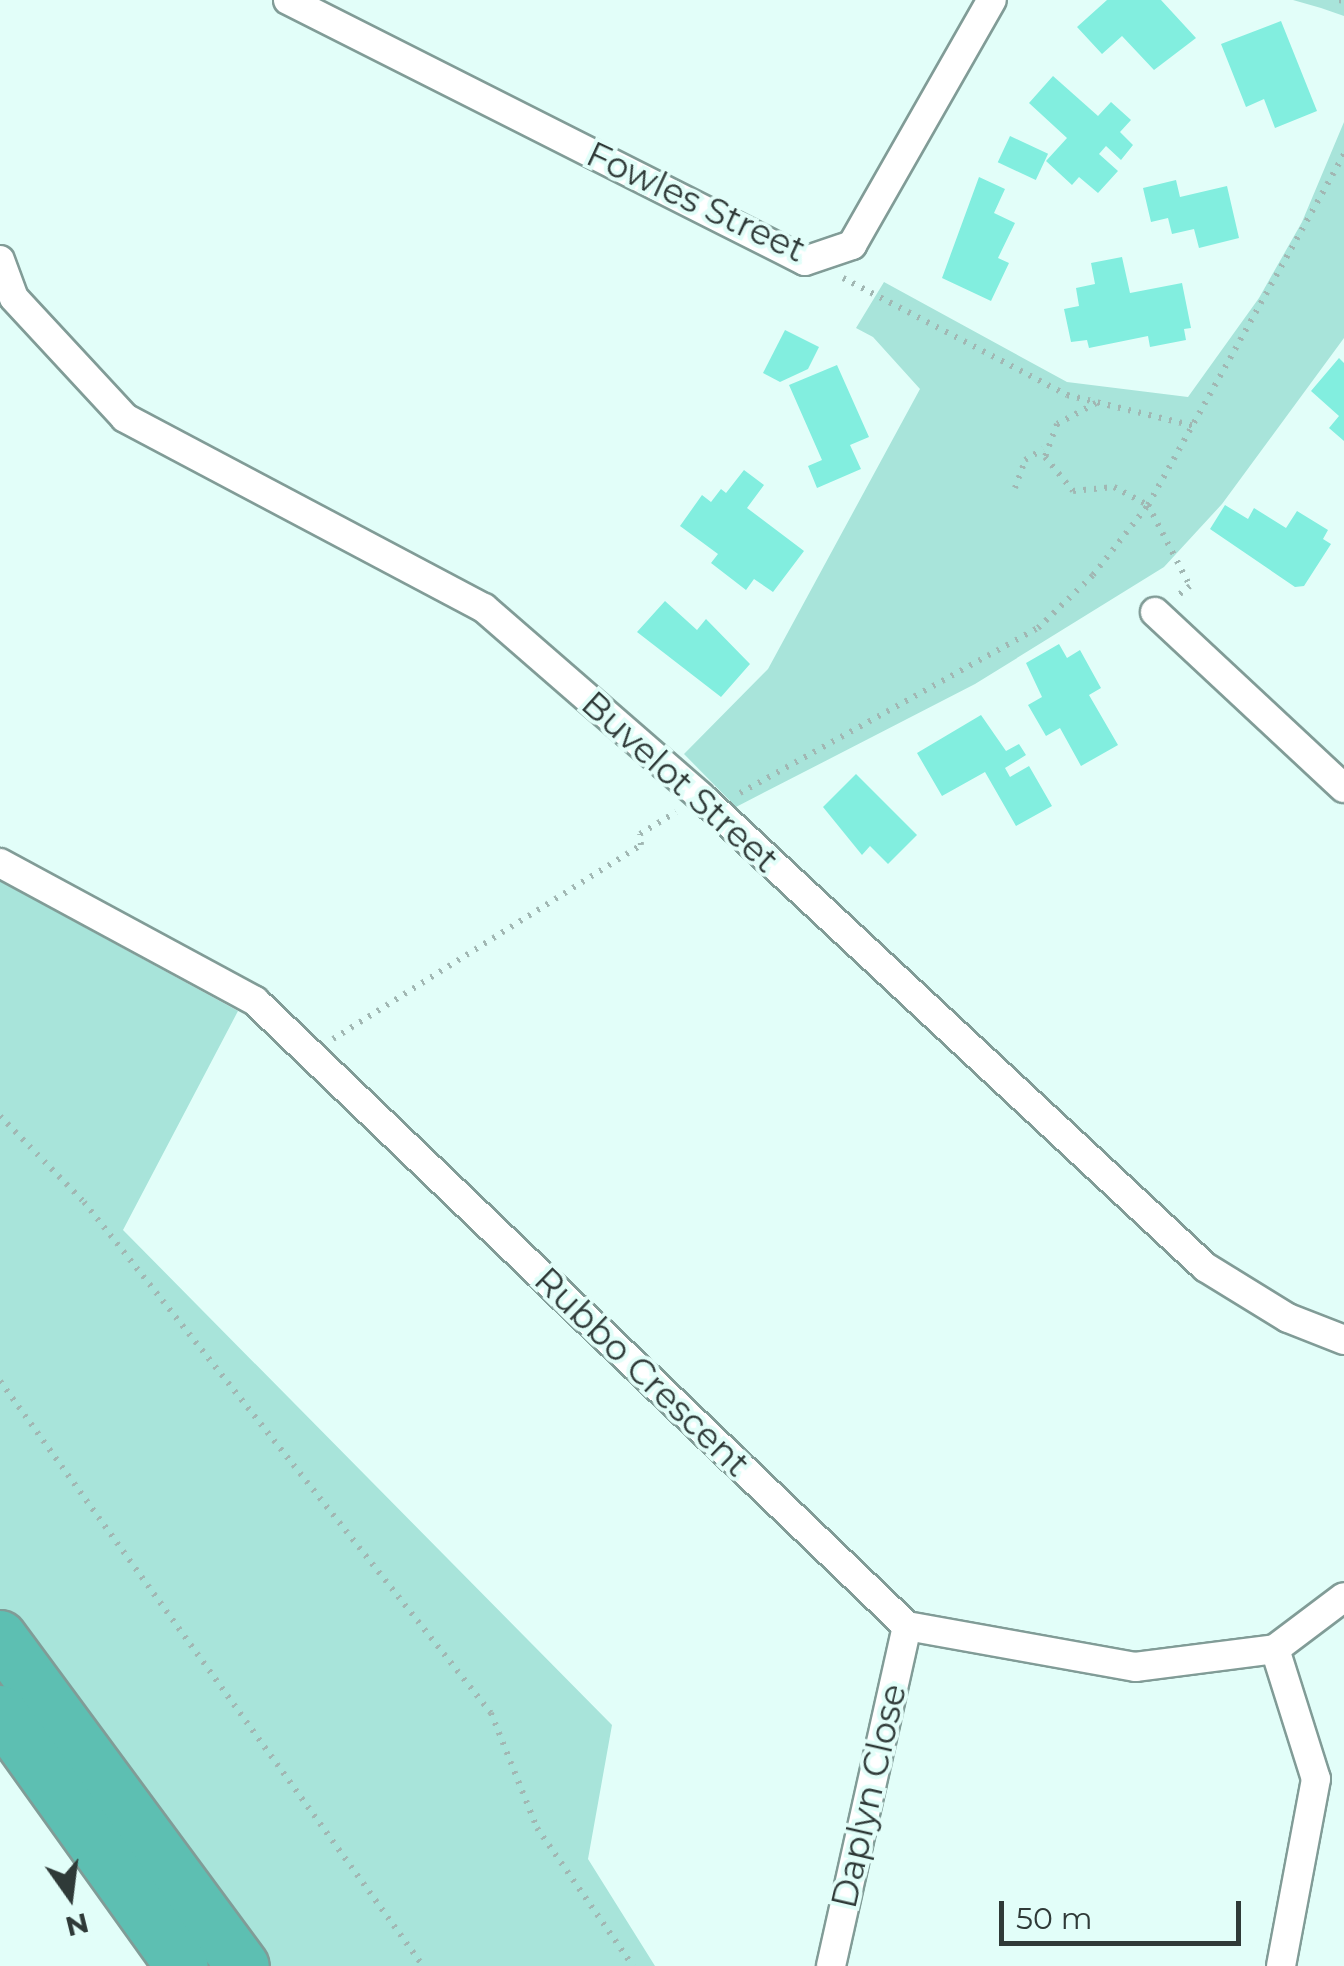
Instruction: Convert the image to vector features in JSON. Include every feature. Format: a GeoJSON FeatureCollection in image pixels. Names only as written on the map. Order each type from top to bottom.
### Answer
{"type":"FeatureCollection","features":[{"type":"Feature","properties":{"kind":"highway"},"geometry":{"type":"LineString","coordinates":[[0,1637],[242,1966]]}},
{"type":"Feature","properties":{"kind":"highway"},"geometry":{"type":"LineString","coordinates":[[0,1712],[182,1966]]}},
{"type":"Feature","properties":{"kind":"street","name":"Fowles Street"},"geometry":{"type":"LineString","coordinates":[[288,0],[816,260],[852,245],[992,0]]}},
{"type":"Feature","properties":{"kind":"street","name":"Buvelot Street"},"geometry":{"type":"LineString","coordinates":[[0,260],[14,298],[125,418],[484,608],[713,808],[1206,1267],[1288,1318],[1344,1340]]}},
{"type":"Feature","properties":{"kind":"street"},"geometry":{"type":"LineString","coordinates":[[1155,612],[1344,788]]}},
{"type":"Feature","properties":{"kind":"street","name":"Rubbo Crescent"},"geometry":{"type":"LineString","coordinates":[[0,864],[255,1001],[907,1626]]}},
{"type":"Feature","properties":{"kind":"street"},"geometry":{"type":"LineString","coordinates":[[907,1626],[1135,1668],[1275,1649],[1344,1597]]}},
{"type":"Feature","properties":{"kind":"street","name":"Daplyn Close"},"geometry":{"type":"LineString","coordinates":[[831,1966],[907,1626]]}},
{"type":"Feature","properties":{"kind":"street"},"geometry":{"type":"LineString","coordinates":[[1275,1649],[1316,1779],[1281,1966]]}},
{"type":"Feature","properties":{"kind":"path"},"geometry":{"type":"LineString","coordinates":[[713,808],[1038,628],[1094,575],[1148,506],[1344,154]]}},
{"type":"Feature","properties":{"kind":"path"},"geometry":{"type":"LineString","coordinates":[[816,260],[871,297],[1067,394],[1194,426]]}},
{"type":"Feature","properties":{"kind":"path"},"geometry":{"type":"LineString","coordinates":[[1015,488],[1024,460],[1043,450],[1057,424],[1099,402]]}},
{"type":"Feature","properties":{"kind":"path"},"geometry":{"type":"LineString","coordinates":[[1043,450],[1055,476],[1073,491],[1114,487],[1148,506],[1190,586],[1155,612]]}},
{"type":"Feature","properties":{"kind":"path"},"geometry":{"type":"LineString","coordinates":[[311,1053],[641,846],[640,834],[674,812]]}},
{"type":"Feature","properties":{"kind":"path"},"geometry":{"type":"LineString","coordinates":[[0,1116],[84,1202],[491,1713],[537,1828],[633,1966]]}},
{"type":"Feature","properties":{"kind":"path"},"geometry":{"type":"LineString","coordinates":[[0,1381],[422,1966]]}},
{"type":"Feature","properties":{"kind":"green space"},"geometry":{"type":"Polygon","coordinates":[[[1293,0],[1344,0],[1344,16],[1321,8],[1293,0]]]}},
{"type":"Feature","properties":{"kind":"green space"},"geometry":{"type":"Polygon","coordinates":[[[1344,122],[1344,338],[1222,504],[1164,567],[975,684],[736,807],[684,754],[768,669],[920,389],[873,337],[856,328],[884,282],[1067,382],[1188,397],[1259,298],[1302,222],[1344,122]]]}},
{"type":"Feature","properties":{"kind":"green space"},"geometry":{"type":"Polygon","coordinates":[[[0,881],[238,1011],[123,1230],[612,1725],[588,1859],[655,1966],[244,1966],[0,1613],[0,881]]]}},
{"type":"Feature","properties":{"kind":"building"},"geometry":{"type":"Polygon","coordinates":[[[1107,0],[1161,0],[1196,38],[1154,70],[1122,36],[1102,54],[1077,27],[1107,0]]]}},
{"type":"Feature","properties":{"kind":"building"},"geometry":{"type":"Polygon","coordinates":[[[1281,21],[1317,111],[1275,128],[1264,99],[1246,107],[1221,44],[1281,21]]]}},
{"type":"Feature","properties":{"kind":"building"},"geometry":{"type":"Polygon","coordinates":[[[1053,76],[1098,116],[1111,102],[1131,120],[1120,132],[1133,145],[1121,160],[1106,146],[1099,154],[1118,171],[1098,193],[1079,177],[1072,185],[1046,161],[1067,138],[1029,103],[1053,76]]]}},
{"type":"Feature","properties":{"kind":"building"},"geometry":{"type":"Polygon","coordinates":[[[1010,136],[1048,154],[1036,180],[998,162],[1010,136]]]}},
{"type":"Feature","properties":{"kind":"building"},"geometry":{"type":"Polygon","coordinates":[[[979,177],[1005,189],[994,213],[1015,223],[998,258],[1009,263],[991,301],[942,278],[979,177]]]}},
{"type":"Feature","properties":{"kind":"building"},"geometry":{"type":"Polygon","coordinates":[[[1176,180],[1180,197],[1227,186],[1239,238],[1199,248],[1194,229],[1172,234],[1168,218],[1151,222],[1143,188],[1176,180]]]}},
{"type":"Feature","properties":{"kind":"building"},"geometry":{"type":"Polygon","coordinates":[[[1122,257],[1130,293],[1182,283],[1191,328],[1184,329],[1186,340],[1150,347],[1148,336],[1089,348],[1087,340],[1071,342],[1064,309],[1079,306],[1076,288],[1095,284],[1091,263],[1122,257]]]}},
{"type":"Feature","properties":{"kind":"building"},"geometry":{"type":"Polygon","coordinates":[[[785,330],[819,347],[808,369],[780,382],[763,373],[785,330]]]}},
{"type":"Feature","properties":{"kind":"building"},"geometry":{"type":"Polygon","coordinates":[[[1339,358],[1344,363],[1344,441],[1329,428],[1339,416],[1311,391],[1339,358]]]}},
{"type":"Feature","properties":{"kind":"building"},"geometry":{"type":"Polygon","coordinates":[[[837,365],[869,437],[850,445],[861,469],[817,488],[808,466],[822,460],[789,385],[837,365]]]}},
{"type":"Feature","properties":{"kind":"building"},"geometry":{"type":"Polygon","coordinates":[[[744,470],[764,485],[747,508],[804,551],[773,592],[754,579],[746,590],[711,563],[718,554],[680,526],[702,495],[711,502],[721,489],[726,493],[744,470]]]}},
{"type":"Feature","properties":{"kind":"building"},"geometry":{"type":"Polygon","coordinates":[[[1225,505],[1248,519],[1254,508],[1286,528],[1297,511],[1328,530],[1323,539],[1331,544],[1304,586],[1295,587],[1210,529],[1225,505]]]}},
{"type":"Feature","properties":{"kind":"building"},"geometry":{"type":"Polygon","coordinates":[[[665,601],[697,630],[706,619],[750,664],[721,697],[637,632],[665,601]]]}},
{"type":"Feature","properties":{"kind":"building"},"geometry":{"type":"Polygon","coordinates":[[[1059,644],[1067,658],[1080,650],[1101,688],[1089,695],[1118,745],[1081,766],[1060,728],[1046,736],[1028,705],[1042,697],[1026,663],[1059,644]]]}},
{"type":"Feature","properties":{"kind":"building"},"geometry":{"type":"Polygon","coordinates":[[[981,715],[1006,751],[1019,744],[1026,755],[1005,768],[1010,777],[1029,766],[1052,806],[1016,826],[985,772],[942,796],[917,753],[981,715]]]}},
{"type":"Feature","properties":{"kind":"building"},"geometry":{"type":"Polygon","coordinates":[[[856,774],[917,835],[888,864],[870,846],[862,855],[823,807],[856,774]]]}}]}
